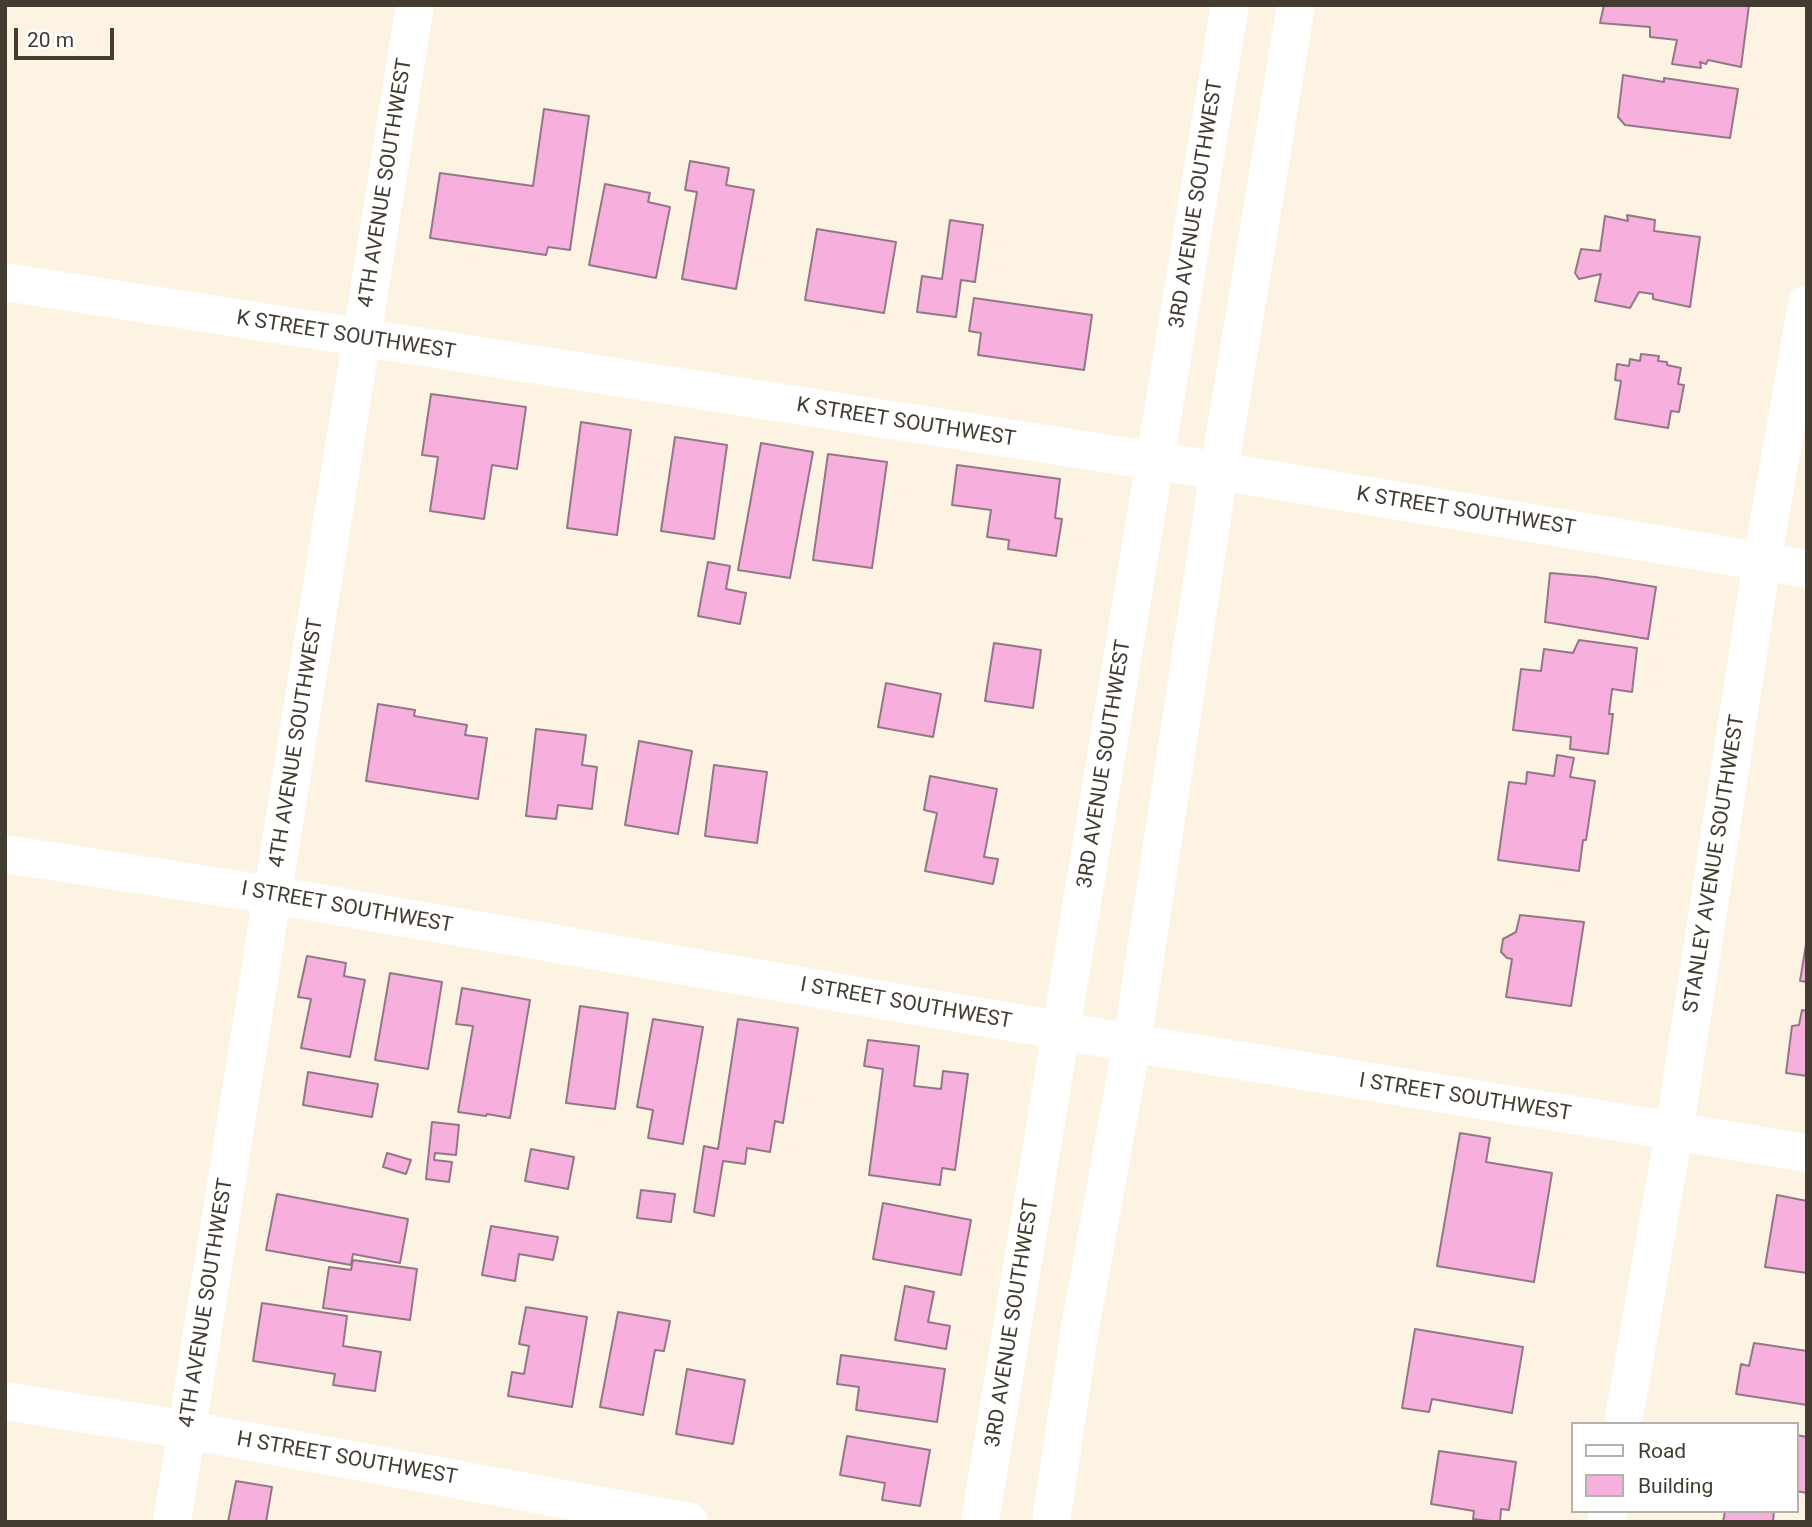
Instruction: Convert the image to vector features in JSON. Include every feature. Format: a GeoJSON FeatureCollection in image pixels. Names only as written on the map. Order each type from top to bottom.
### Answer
{"type":"FeatureCollection","features":[{"type":"Feature","properties":{"kind":"street","name":"4TH AVENUE SOUTHWEST"},"geometry":{"type":"LineString","coordinates":[[172,1522],[415,5]]}},
{"type":"Feature","properties":{"kind":"street","name":"3RD AVENUE SOUTHWEST"},"geometry":{"type":"LineString","coordinates":[[980,1522],[1230,5]]}},
{"type":"Feature","properties":{"kind":"street"},"geometry":{"type":"LineString","coordinates":[[1051,1522],[1080,1329],[1132,1043],[1219,471],[1296,5]]}},
{"type":"Feature","properties":{"kind":"street","name":"K STREET SOUTHWEST"},"geometry":{"type":"LineString","coordinates":[[5,282],[1219,471],[1807,569]]}},
{"type":"Feature","properties":{"kind":"street","name":"STANLEY AVENUE SOUTHWEST"},"geometry":{"type":"LineString","coordinates":[[1623,1422],[1674,1132],[1762,562],[1807,304]]}},
{"type":"Feature","properties":{"kind":"street","name":"I STREET SOUTHWEST"},"geometry":{"type":"LineString","coordinates":[[5,854],[272,895],[1132,1043],[1807,1153]]}},
{"type":"Feature","properties":{"kind":"street","name":"H STREET SOUTHWEST"},"geometry":{"type":"LineString","coordinates":[[5,1401],[187,1430],[689,1522]]}},
{"type":"Feature","properties":{"kind":"building"},"geometry":{"type":"Polygon","coordinates":[[[1604,5],[1749,5],[1741,67],[1708,60],[1706,64],[1700,62],[1701,68],[1672,64],[1677,40],[1650,37],[1650,27],[1600,23],[1604,5]]]}},
{"type":"Feature","properties":{"kind":"building"},"geometry":{"type":"Polygon","coordinates":[[[1623,75],[1738,89],[1730,138],[1625,125],[1618,117],[1623,75]]]}},
{"type":"Feature","properties":{"kind":"building"},"geometry":{"type":"Polygon","coordinates":[[[544,109],[589,116],[570,250],[548,247],[546,255],[430,238],[440,173],[533,186],[544,109]]]}},
{"type":"Feature","properties":{"kind":"building"},"geometry":{"type":"Polygon","coordinates":[[[690,161],[729,168],[726,185],[754,190],[736,289],[682,279],[697,192],[685,190],[690,161]]]}},
{"type":"Feature","properties":{"kind":"building"},"geometry":{"type":"Polygon","coordinates":[[[605,184],[650,193],[648,202],[670,207],[656,278],[589,265],[605,184]]]}},
{"type":"Feature","properties":{"kind":"building"},"geometry":{"type":"Polygon","coordinates":[[[1627,215],[1655,220],[1654,231],[1700,237],[1690,307],[1653,299],[1653,294],[1639,292],[1630,308],[1595,301],[1601,274],[1579,279],[1575,273],[1581,249],[1600,251],[1605,216],[1628,221],[1627,215]]]}},
{"type":"Feature","properties":{"kind":"building"},"geometry":{"type":"Polygon","coordinates":[[[950,220],[983,225],[975,282],[961,280],[956,317],[917,312],[922,276],[942,279],[950,220]]]}},
{"type":"Feature","properties":{"kind":"building"},"geometry":{"type":"Polygon","coordinates":[[[817,229],[896,242],[884,313],[805,300],[817,229]]]}},
{"type":"Feature","properties":{"kind":"building"},"geometry":{"type":"Polygon","coordinates":[[[974,298],[1092,315],[1084,370],[978,355],[981,333],[969,331],[974,298]]]}},
{"type":"Feature","properties":{"kind":"building"},"geometry":{"type":"Polygon","coordinates":[[[1641,354],[1659,356],[1658,361],[1681,368],[1678,384],[1684,385],[1679,412],[1671,411],[1668,428],[1615,419],[1621,381],[1615,380],[1617,364],[1629,366],[1630,359],[1640,361],[1641,354]]]}},
{"type":"Feature","properties":{"kind":"building"},"geometry":{"type":"Polygon","coordinates":[[[431,394],[526,407],[517,469],[492,465],[484,519],[430,511],[438,457],[422,455],[431,394]]]}},
{"type":"Feature","properties":{"kind":"building"},"geometry":{"type":"Polygon","coordinates":[[[581,422],[631,430],[617,535],[567,528],[581,422]]]}},
{"type":"Feature","properties":{"kind":"building"},"geometry":{"type":"Polygon","coordinates":[[[675,437],[727,445],[714,539],[661,531],[675,437]]]}},
{"type":"Feature","properties":{"kind":"building"},"geometry":{"type":"Polygon","coordinates":[[[761,443],[813,452],[790,578],[738,570],[761,443]]]}},
{"type":"Feature","properties":{"kind":"building"},"geometry":{"type":"Polygon","coordinates":[[[828,454],[887,462],[872,568],[813,560],[828,454]]]}},
{"type":"Feature","properties":{"kind":"building"},"geometry":{"type":"Polygon","coordinates":[[[957,465],[1060,479],[1055,518],[1062,519],[1056,556],[1008,549],[1009,540],[987,537],[991,510],[952,505],[957,465]]]}},
{"type":"Feature","properties":{"kind":"building"},"geometry":{"type":"Polygon","coordinates":[[[708,562],[730,566],[726,589],[746,593],[740,624],[698,616],[708,562]]]}},
{"type":"Feature","properties":{"kind":"building"},"geometry":{"type":"Polygon","coordinates":[[[1550,573],[1656,587],[1648,639],[1545,622],[1550,573]]]}},
{"type":"Feature","properties":{"kind":"building"},"geometry":{"type":"Polygon","coordinates":[[[1579,640],[1637,648],[1632,692],[1612,689],[1609,714],[1613,714],[1608,754],[1570,749],[1571,737],[1513,730],[1521,669],[1541,671],[1544,649],[1573,653],[1579,640]]]}},
{"type":"Feature","properties":{"kind":"building"},"geometry":{"type":"Polygon","coordinates":[[[994,643],[1041,650],[1033,708],[985,701],[994,643]]]}},
{"type":"Feature","properties":{"kind":"building"},"geometry":{"type":"Polygon","coordinates":[[[886,683],[941,694],[933,737],[878,727],[886,683]]]}},
{"type":"Feature","properties":{"kind":"building"},"geometry":{"type":"Polygon","coordinates":[[[378,704],[415,710],[414,716],[467,725],[465,735],[487,738],[478,799],[366,781],[378,704]]]}},
{"type":"Feature","properties":{"kind":"building"},"geometry":{"type":"Polygon","coordinates":[[[536,729],[586,735],[582,765],[597,767],[592,809],[558,805],[556,819],[526,816],[536,729]]]}},
{"type":"Feature","properties":{"kind":"building"},"geometry":{"type":"Polygon","coordinates":[[[639,741],[692,751],[678,834],[625,825],[639,741]]]}},
{"type":"Feature","properties":{"kind":"building"},"geometry":{"type":"Polygon","coordinates":[[[1557,755],[1574,758],[1570,777],[1595,781],[1579,871],[1498,860],[1509,782],[1526,784],[1527,772],[1554,776],[1557,755]]]}},
{"type":"Feature","properties":{"kind":"building"},"geometry":{"type":"Polygon","coordinates":[[[714,765],[767,772],[757,843],[705,836],[714,765]]]}},
{"type":"Feature","properties":{"kind":"building"},"geometry":{"type":"Polygon","coordinates":[[[930,776],[997,789],[984,857],[998,859],[993,884],[925,871],[937,813],[924,810],[930,776]]]}},
{"type":"Feature","properties":{"kind":"building"},"geometry":{"type":"Polygon","coordinates":[[[1520,915],[1584,922],[1571,1006],[1506,997],[1512,959],[1501,952],[1503,939],[1516,932],[1520,915]]]}},
{"type":"Feature","properties":{"kind":"building"},"geometry":{"type":"Polygon","coordinates":[[[1807,938],[1807,982],[1800,981],[1807,938]]]}},
{"type":"Feature","properties":{"kind":"building"},"geometry":{"type":"Polygon","coordinates":[[[307,956],[346,963],[344,976],[365,980],[350,1057],[301,1048],[311,999],[298,997],[307,956]]]}},
{"type":"Feature","properties":{"kind":"building"},"geometry":{"type":"Polygon","coordinates":[[[390,973],[442,982],[428,1069],[375,1060],[390,973]]]}},
{"type":"Feature","properties":{"kind":"building"},"geometry":{"type":"Polygon","coordinates":[[[462,988],[530,1000],[510,1118],[458,1112],[473,1026],[456,1024],[462,988]]]}},
{"type":"Feature","properties":{"kind":"building"},"geometry":{"type":"Polygon","coordinates":[[[580,1006],[628,1013],[615,1109],[566,1103],[580,1006]]]}},
{"type":"Feature","properties":{"kind":"building"},"geometry":{"type":"Polygon","coordinates":[[[1802,1010],[1807,1011],[1807,1076],[1786,1073],[1792,1026],[1799,1025],[1802,1010]]]}},
{"type":"Feature","properties":{"kind":"building"},"geometry":{"type":"Polygon","coordinates":[[[653,1019],[703,1027],[683,1144],[648,1138],[653,1110],[637,1107],[653,1019]]]}},
{"type":"Feature","properties":{"kind":"building"},"geometry":{"type":"Polygon","coordinates":[[[738,1019],[798,1028],[783,1123],[775,1121],[770,1152],[747,1148],[745,1164],[723,1161],[714,1216],[694,1212],[704,1146],[718,1149],[738,1019]]]}},
{"type":"Feature","properties":{"kind":"building"},"geometry":{"type":"Polygon","coordinates":[[[868,1040],[919,1046],[914,1086],[941,1089],[943,1071],[968,1074],[955,1170],[942,1168],[940,1185],[869,1175],[883,1069],[864,1066],[868,1040]]]}},
{"type":"Feature","properties":{"kind":"building"},"geometry":{"type":"Polygon","coordinates":[[[308,1072],[378,1084],[372,1117],[303,1105],[308,1072]]]}},
{"type":"Feature","properties":{"kind":"building"},"geometry":{"type":"Polygon","coordinates":[[[432,1122],[459,1125],[456,1155],[435,1153],[434,1160],[452,1162],[449,1182],[426,1179],[432,1122]]]}},
{"type":"Feature","properties":{"kind":"building"},"geometry":{"type":"Polygon","coordinates":[[[1460,1133],[1490,1138],[1486,1162],[1552,1173],[1534,1282],[1437,1266],[1460,1133]]]}},
{"type":"Feature","properties":{"kind":"building"},"geometry":{"type":"Polygon","coordinates":[[[531,1149],[574,1157],[568,1189],[525,1181],[531,1149]]]}},
{"type":"Feature","properties":{"kind":"building"},"geometry":{"type":"Polygon","coordinates":[[[387,1153],[411,1160],[406,1174],[383,1167],[387,1153]]]}},
{"type":"Feature","properties":{"kind":"building"},"geometry":{"type":"Polygon","coordinates":[[[641,1190],[675,1194],[671,1222],[637,1218],[641,1190]]]}},
{"type":"Feature","properties":{"kind":"building"},"geometry":{"type":"Polygon","coordinates":[[[277,1194],[408,1219],[400,1263],[353,1254],[351,1265],[266,1250],[277,1194]]]}},
{"type":"Feature","properties":{"kind":"building"},"geometry":{"type":"Polygon","coordinates":[[[1777,1195],[1807,1201],[1807,1273],[1765,1267],[1777,1195]]]}},
{"type":"Feature","properties":{"kind":"building"},"geometry":{"type":"Polygon","coordinates":[[[883,1203],[971,1220],[961,1275],[873,1259],[883,1203]]]}},
{"type":"Feature","properties":{"kind":"building"},"geometry":{"type":"Polygon","coordinates":[[[491,1226],[558,1237],[553,1260],[519,1254],[515,1281],[482,1275],[491,1226]]]}},
{"type":"Feature","properties":{"kind":"building"},"geometry":{"type":"Polygon","coordinates":[[[353,1260],[417,1269],[410,1320],[323,1308],[329,1267],[351,1270],[353,1260]]]}},
{"type":"Feature","properties":{"kind":"building"},"geometry":{"type":"Polygon","coordinates":[[[905,1286],[934,1292],[928,1322],[950,1326],[946,1349],[895,1340],[905,1286]]]}},
{"type":"Feature","properties":{"kind":"building"},"geometry":{"type":"Polygon","coordinates":[[[262,1303],[347,1316],[343,1346],[381,1352],[375,1391],[333,1385],[335,1374],[253,1361],[262,1303]]]}},
{"type":"Feature","properties":{"kind":"building"},"geometry":{"type":"Polygon","coordinates":[[[526,1307],[587,1317],[572,1407],[508,1396],[512,1372],[524,1374],[529,1346],[519,1344],[526,1307]]]}},
{"type":"Feature","properties":{"kind":"building"},"geometry":{"type":"Polygon","coordinates":[[[618,1312],[670,1321],[664,1351],[655,1350],[643,1415],[600,1407],[618,1312]]]}},
{"type":"Feature","properties":{"kind":"building"},"geometry":{"type":"Polygon","coordinates":[[[1415,1329],[1523,1347],[1512,1413],[1432,1399],[1429,1412],[1402,1408],[1415,1329]]]}},
{"type":"Feature","properties":{"kind":"building"},"geometry":{"type":"Polygon","coordinates":[[[1754,1343],[1807,1351],[1807,1405],[1736,1394],[1741,1364],[1749,1366],[1754,1343]]]}},
{"type":"Feature","properties":{"kind":"building"},"geometry":{"type":"Polygon","coordinates":[[[841,1355],[945,1369],[937,1422],[856,1410],[859,1387],[837,1384],[841,1355]]]}},
{"type":"Feature","properties":{"kind":"building"},"geometry":{"type":"Polygon","coordinates":[[[687,1369],[745,1380],[733,1444],[676,1434],[687,1369]]]}},
{"type":"Feature","properties":{"kind":"building"},"geometry":{"type":"Polygon","coordinates":[[[1798,1435],[1807,1437],[1807,1493],[1798,1491],[1798,1435]]]}},
{"type":"Feature","properties":{"kind":"building"},"geometry":{"type":"Polygon","coordinates":[[[847,1436],[930,1450],[920,1506],[882,1500],[885,1483],[840,1475],[847,1436]]]}},
{"type":"Feature","properties":{"kind":"building"},"geometry":{"type":"Polygon","coordinates":[[[1439,1451],[1516,1462],[1509,1510],[1501,1509],[1500,1522],[1473,1519],[1474,1511],[1431,1504],[1439,1451]]]}},
{"type":"Feature","properties":{"kind":"building"},"geometry":{"type":"Polygon","coordinates":[[[236,1481],[272,1487],[266,1522],[228,1522],[236,1481]]]}},
{"type":"Feature","properties":{"kind":"building"},"geometry":{"type":"Polygon","coordinates":[[[1725,1513],[1774,1513],[1773,1522],[1723,1522],[1725,1513]]]}}]}
